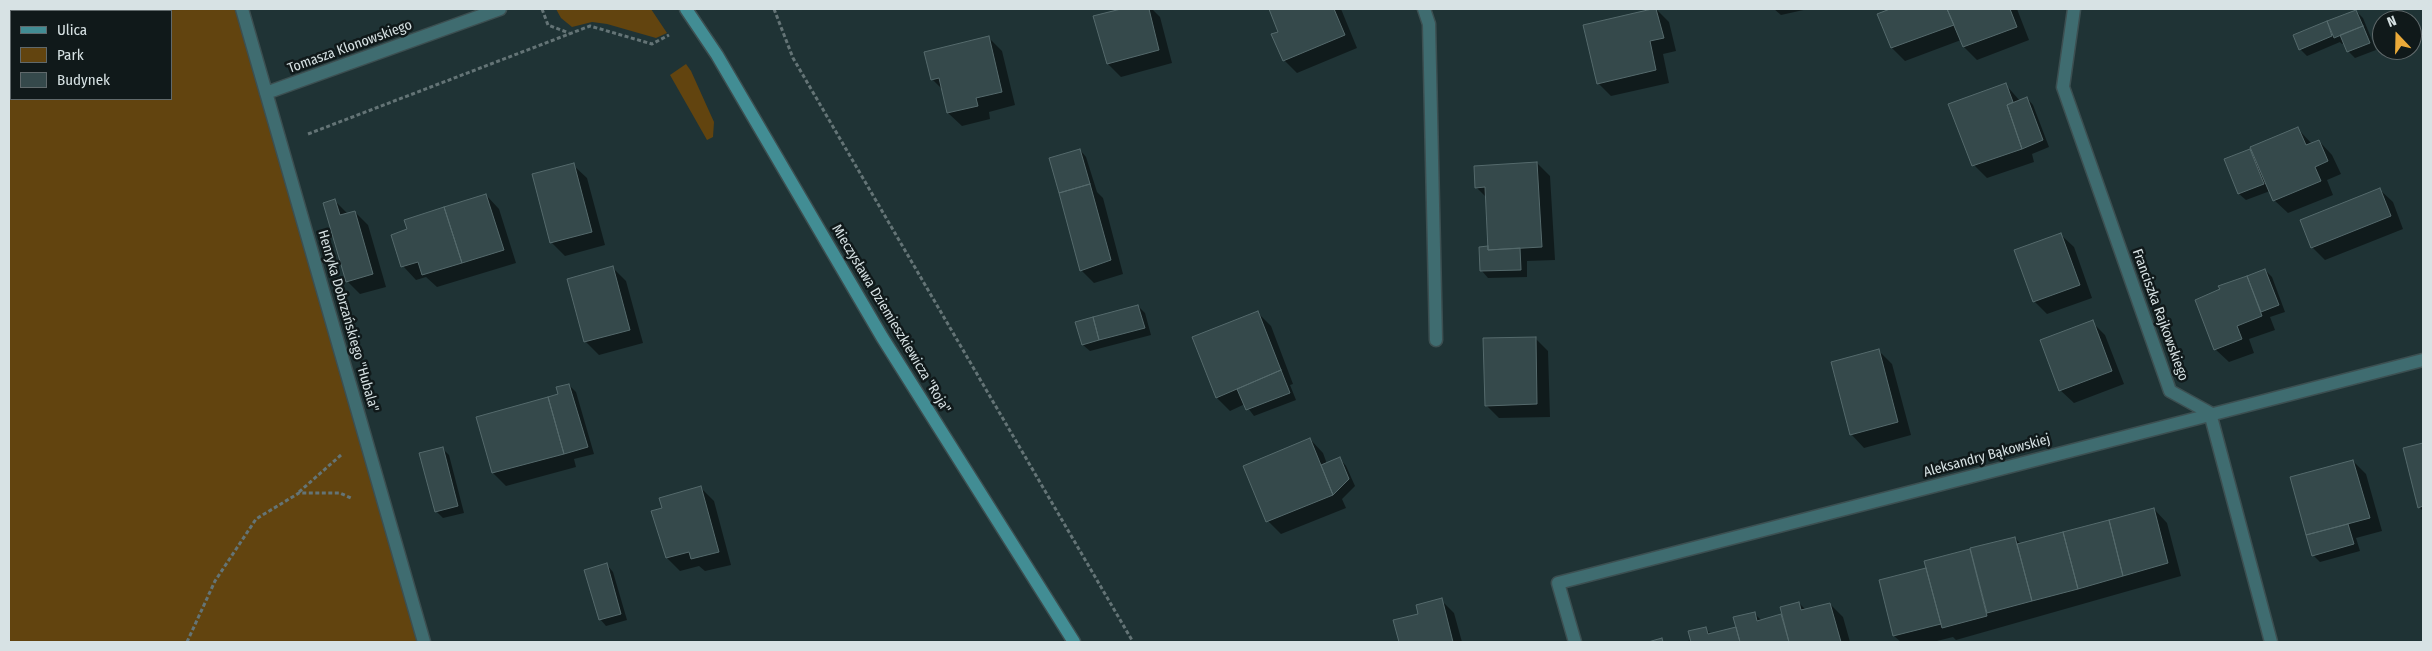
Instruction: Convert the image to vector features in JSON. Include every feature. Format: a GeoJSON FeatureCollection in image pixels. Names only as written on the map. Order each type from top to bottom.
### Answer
{"type":"FeatureCollection","features":[{"type":"Feature","properties":{"kind":"main road","name":"Mieczysława Dziemieszkiewicza \"Roja\""},"geometry":{"type":"LineString","coordinates":[[686,9],[717,55],[882,336],[1074,642]]}},
{"type":"Feature","properties":{"kind":"street","name":"Henryka Dobrzańskiego \"Hubala\""},"geometry":{"type":"LineString","coordinates":[[242,9],[424,642]]}},
{"type":"Feature","properties":{"kind":"street","name":"Tomasza Klonowskiego"},"geometry":{"type":"LineString","coordinates":[[266,93],[500,9]]}},
{"type":"Feature","properties":{"kind":"street"},"geometry":{"type":"LineString","coordinates":[[1424,9],[1429,24],[1436,340]]}},
{"type":"Feature","properties":{"kind":"street","name":"Franciszka Rajkowskiego"},"geometry":{"type":"LineString","coordinates":[[2074,9],[2063,87],[2170,391],[2210,413]]}},
{"type":"Feature","properties":{"kind":"street","name":"Aleksandry Bąkowskiej"},"geometry":{"type":"LineString","coordinates":[[1574,642],[1558,583],[2210,413],[2423,360]]}},
{"type":"Feature","properties":{"kind":"street"},"geometry":{"type":"LineString","coordinates":[[2210,413],[2271,642]]}},
{"type":"Feature","properties":{"kind":"path"},"geometry":{"type":"LineString","coordinates":[[542,9],[548,25],[570,34]]}},
{"type":"Feature","properties":{"kind":"path"},"geometry":{"type":"LineString","coordinates":[[774,9],[793,58],[1133,642]]}},
{"type":"Feature","properties":{"kind":"path"},"geometry":{"type":"LineString","coordinates":[[281,144],[590,26],[652,44],[695,23]]}},
{"type":"Feature","properties":{"kind":"path"},"geometry":{"type":"LineString","coordinates":[[187,642],[215,581],[256,519],[298,493],[365,432]]}},
{"type":"Feature","properties":{"kind":"path"},"geometry":{"type":"LineString","coordinates":[[298,493],[340,493],[386,514]]}},
{"type":"Feature","properties":{"kind":"green space"},"geometry":{"type":"Polygon","coordinates":[[[9,9],[242,9],[424,642],[9,642],[9,9]]]}},
{"type":"Feature","properties":{"kind":"green space"},"geometry":{"type":"Polygon","coordinates":[[[556,9],[651,9],[667,33],[656,38],[607,24],[592,22],[572,27],[561,18],[556,9]]]}},
{"type":"Feature","properties":{"kind":"green space"},"geometry":{"type":"Polygon","coordinates":[[[686,64],[714,122],[713,137],[707,140],[670,75],[686,64]]]}},
{"type":"Feature","properties":{"kind":"building"},"geometry":{"type":"Polygon","coordinates":[[[1121,9],[1149,9],[1159,50],[1107,64],[1093,16],[1121,9]]]}},
{"type":"Feature","properties":{"kind":"building"},"geometry":{"type":"Polygon","coordinates":[[[1269,9],[1334,9],[1345,35],[1283,61],[1271,34],[1278,32],[1269,9]]]}},
{"type":"Feature","properties":{"kind":"building"},"geometry":{"type":"Polygon","coordinates":[[[1656,9],[1664,38],[1650,41],[1656,70],[1597,84],[1583,25],[1656,9]]]}},
{"type":"Feature","properties":{"kind":"building"},"geometry":{"type":"Polygon","coordinates":[[[1890,9],[1947,9],[1954,25],[1891,48],[1877,14],[1890,9]]]}},
{"type":"Feature","properties":{"kind":"building"},"geometry":{"type":"Polygon","coordinates":[[[1947,9],[2010,9],[2017,27],[1963,47],[1947,9]]]}},
{"type":"Feature","properties":{"kind":"building"},"geometry":{"type":"Polygon","coordinates":[[[2356,10],[2363,26],[2334,38],[2327,21],[2356,10]]]}},
{"type":"Feature","properties":{"kind":"building"},"geometry":{"type":"Polygon","coordinates":[[[2327,21],[2332,36],[2299,50],[2293,35],[2327,21]]]}},
{"type":"Feature","properties":{"kind":"building"},"geometry":{"type":"Polygon","coordinates":[[[2363,26],[2370,43],[2347,52],[2340,35],[2363,26]]]}},
{"type":"Feature","properties":{"kind":"building"},"geometry":{"type":"Polygon","coordinates":[[[989,36],[1002,92],[976,98],[978,106],[947,113],[939,78],[931,80],[924,52],[989,36]]]}},
{"type":"Feature","properties":{"kind":"building"},"geometry":{"type":"Polygon","coordinates":[[[2006,83],[2013,102],[2007,105],[2022,149],[1972,166],[1948,104],[2006,83]]]}},
{"type":"Feature","properties":{"kind":"building"},"geometry":{"type":"Polygon","coordinates":[[[2027,97],[2043,140],[2022,149],[2007,105],[2027,97]]]}},
{"type":"Feature","properties":{"kind":"building"},"geometry":{"type":"Polygon","coordinates":[[[2298,127],[2306,145],[2319,140],[2328,161],[2315,167],[2321,181],[2273,201],[2250,147],[2298,127]]]}},
{"type":"Feature","properties":{"kind":"building"},"geometry":{"type":"Polygon","coordinates":[[[1080,149],[1090,184],[1059,193],[1049,158],[1080,149]]]}},
{"type":"Feature","properties":{"kind":"building"},"geometry":{"type":"Polygon","coordinates":[[[2250,149],[2264,184],[2238,194],[2224,159],[2250,149]]]}},
{"type":"Feature","properties":{"kind":"building"},"geometry":{"type":"Polygon","coordinates":[[[1537,162],[1542,247],[1488,250],[1485,187],[1475,188],[1474,166],[1537,162]]]}},
{"type":"Feature","properties":{"kind":"building"},"geometry":{"type":"Polygon","coordinates":[[[574,163],[592,232],[550,243],[532,174],[574,163]]]}},
{"type":"Feature","properties":{"kind":"building"},"geometry":{"type":"Polygon","coordinates":[[[1090,184],[1111,260],[1080,271],[1059,193],[1090,184]]]}},
{"type":"Feature","properties":{"kind":"building"},"geometry":{"type":"Polygon","coordinates":[[[2380,188],[2391,216],[2311,248],[2300,220],[2380,188]]]}},
{"type":"Feature","properties":{"kind":"building"},"geometry":{"type":"Polygon","coordinates":[[[486,194],[504,250],[462,263],[444,207],[486,194]]]}},
{"type":"Feature","properties":{"kind":"building"},"geometry":{"type":"Polygon","coordinates":[[[335,199],[340,215],[355,211],[373,274],[346,282],[323,203],[335,199]]]}},
{"type":"Feature","properties":{"kind":"building"},"geometry":{"type":"Polygon","coordinates":[[[444,207],[462,263],[422,275],[418,262],[401,267],[391,235],[407,229],[404,220],[444,207]]]}},
{"type":"Feature","properties":{"kind":"building"},"geometry":{"type":"Polygon","coordinates":[[[2061,233],[2080,285],[2033,302],[2014,250],[2061,233]]]}},
{"type":"Feature","properties":{"kind":"building"},"geometry":{"type":"Polygon","coordinates":[[[1488,246],[1488,250],[1520,248],[1521,270],[1480,271],[1479,247],[1488,246]]]}},
{"type":"Feature","properties":{"kind":"building"},"geometry":{"type":"Polygon","coordinates":[[[613,266],[630,330],[584,342],[567,279],[613,266]]]}},
{"type":"Feature","properties":{"kind":"building"},"geometry":{"type":"Polygon","coordinates":[[[2265,269],[2279,305],[2261,312],[2247,276],[2265,269]]]}},
{"type":"Feature","properties":{"kind":"building"},"geometry":{"type":"Polygon","coordinates":[[[2247,276],[2262,316],[2237,326],[2242,339],[2214,350],[2195,300],[2220,289],[2218,286],[2247,276]]]}},
{"type":"Feature","properties":{"kind":"building"},"geometry":{"type":"Polygon","coordinates":[[[1138,305],[1145,328],[1099,340],[1093,317],[1138,305]]]}},
{"type":"Feature","properties":{"kind":"building"},"geometry":{"type":"Polygon","coordinates":[[[1258,311],[1281,370],[1216,398],[1192,337],[1258,311]]]}},
{"type":"Feature","properties":{"kind":"building"},"geometry":{"type":"Polygon","coordinates":[[[1093,317],[1099,340],[1082,345],[1075,322],[1093,317]]]}},
{"type":"Feature","properties":{"kind":"building"},"geometry":{"type":"Polygon","coordinates":[[[2093,320],[2112,371],[2059,391],[2040,340],[2093,320]]]}},
{"type":"Feature","properties":{"kind":"building"},"geometry":{"type":"Polygon","coordinates":[[[1536,337],[1537,404],[1485,406],[1483,338],[1536,337]]]}},
{"type":"Feature","properties":{"kind":"building"},"geometry":{"type":"Polygon","coordinates":[[[1879,349],[1898,422],[1850,435],[1831,362],[1879,349]]]}},
{"type":"Feature","properties":{"kind":"building"},"geometry":{"type":"Polygon","coordinates":[[[1281,370],[1290,393],[1246,410],[1237,389],[1281,370]]]}},
{"type":"Feature","properties":{"kind":"building"},"geometry":{"type":"Polygon","coordinates":[[[569,384],[588,447],[564,454],[548,397],[558,394],[556,387],[569,384]]]}},
{"type":"Feature","properties":{"kind":"building"},"geometry":{"type":"Polygon","coordinates":[[[548,397],[564,454],[492,473],[476,417],[548,397]]]}},
{"type":"Feature","properties":{"kind":"building"},"geometry":{"type":"Polygon","coordinates":[[[1310,438],[1333,495],[1266,522],[1243,466],[1310,438]]]}},
{"type":"Feature","properties":{"kind":"building"},"geometry":{"type":"Polygon","coordinates":[[[2423,443],[2423,506],[2418,508],[2403,448],[2423,443]]]}},
{"type":"Feature","properties":{"kind":"building"},"geometry":{"type":"Polygon","coordinates":[[[443,447],[458,506],[435,512],[419,453],[443,447]]]}},
{"type":"Feature","properties":{"kind":"building"},"geometry":{"type":"Polygon","coordinates":[[[1340,457],[1349,479],[1333,495],[1321,465],[1340,457]]]}},
{"type":"Feature","properties":{"kind":"building"},"geometry":{"type":"Polygon","coordinates":[[[2353,460],[2370,518],[2306,535],[2290,477],[2353,460]]]}},
{"type":"Feature","properties":{"kind":"building"},"geometry":{"type":"Polygon","coordinates":[[[701,486],[719,552],[691,559],[689,552],[666,558],[651,511],[662,508],[659,498],[701,486]]]}},
{"type":"Feature","properties":{"kind":"building"},"geometry":{"type":"Polygon","coordinates":[[[2154,508],[2168,563],[2123,576],[2109,520],[2154,508]]]}},
{"type":"Feature","properties":{"kind":"building"},"geometry":{"type":"Polygon","coordinates":[[[2109,520],[2123,576],[2078,589],[2063,532],[2109,520]]]}},
{"type":"Feature","properties":{"kind":"building"},"geometry":{"type":"Polygon","coordinates":[[[2348,524],[2354,544],[2312,556],[2306,535],[2348,524]]]}},
{"type":"Feature","properties":{"kind":"building"},"geometry":{"type":"Polygon","coordinates":[[[2063,532],[2078,589],[2032,601],[2017,544],[2063,532]]]}},
{"type":"Feature","properties":{"kind":"building"},"geometry":{"type":"Polygon","coordinates":[[[2015,537],[2032,601],[1987,613],[1970,548],[2015,537]]]}},
{"type":"Feature","properties":{"kind":"building"},"geometry":{"type":"Polygon","coordinates":[[[1970,549],[1987,616],[1942,628],[1924,561],[1970,549]]]}},
{"type":"Feature","properties":{"kind":"building"},"geometry":{"type":"Polygon","coordinates":[[[607,563],[621,614],[599,620],[584,570],[607,563]]]}},
{"type":"Feature","properties":{"kind":"building"},"geometry":{"type":"Polygon","coordinates":[[[1926,568],[1941,624],[1893,636],[1879,580],[1926,568]]]}},
{"type":"Feature","properties":{"kind":"building"},"geometry":{"type":"Polygon","coordinates":[[[1442,598],[1453,642],[1399,642],[1393,620],[1418,614],[1416,605],[1442,598]]]}},
{"type":"Feature","properties":{"kind":"building"},"geometry":{"type":"Polygon","coordinates":[[[1799,602],[1801,610],[1830,603],[1841,642],[1789,642],[1780,607],[1799,602]]]}},
{"type":"Feature","properties":{"kind":"building"},"geometry":{"type":"Polygon","coordinates":[[[1755,612],[1757,621],[1781,614],[1789,642],[1740,642],[1733,617],[1755,612]]]}},
{"type":"Feature","properties":{"kind":"building"},"geometry":{"type":"Polygon","coordinates":[[[1706,627],[1708,634],[1736,627],[1740,642],[1691,642],[1688,631],[1706,627]]]}},
{"type":"Feature","properties":{"kind":"building"},"geometry":{"type":"Polygon","coordinates":[[[1662,638],[1663,642],[1648,642],[1662,638]]]}}]}
